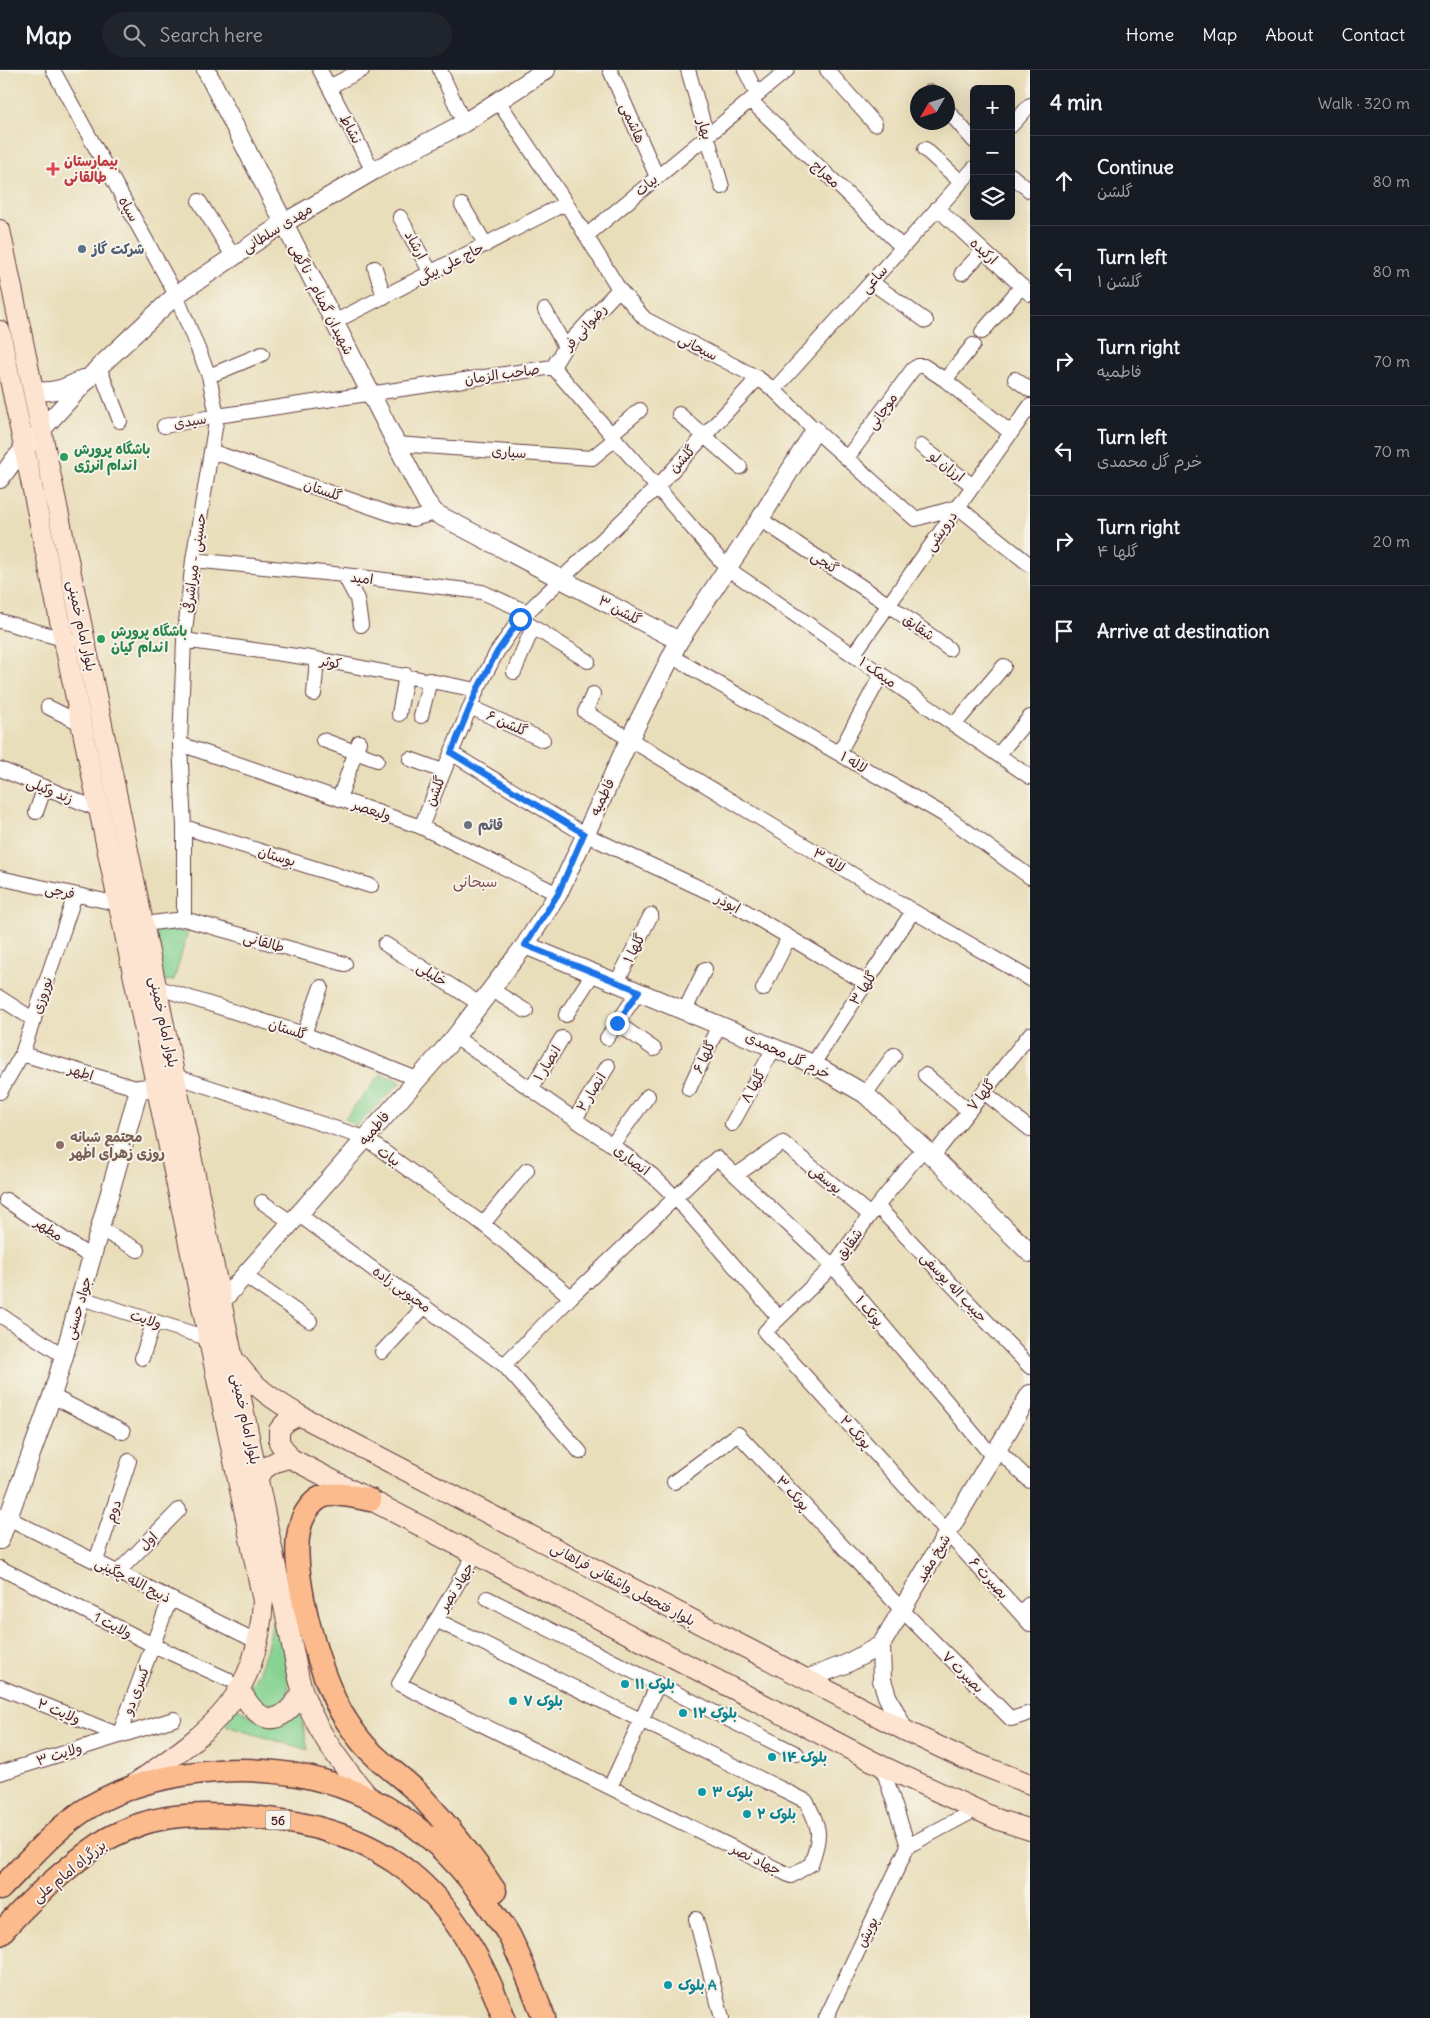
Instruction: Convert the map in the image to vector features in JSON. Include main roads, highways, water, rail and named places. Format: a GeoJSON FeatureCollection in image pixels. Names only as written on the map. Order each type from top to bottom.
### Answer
{"type":"FeatureCollection","features":[{"type":"Feature","properties":{"kind":"highway"},"geometry":{"type":"LineString","coordinates":[[370,1500],[338,1495],[327,1496],[318,1499],[304,1515],[298,1532],[298,1568],[312,1636],[329,1687],[345,1719],[370,1752],[420,1794],[474,1857],[513,1918],[527,1975]]}},
{"type":"Feature","properties":{"kind":"highway"},"geometry":{"type":"LineString","coordinates":[[0,1889],[70,1820],[108,1796],[134,1785],[183,1774],[234,1770],[275,1771],[333,1783],[369,1797],[415,1827],[448,1855],[470,1880],[508,1933],[544,2018]]}},
{"type":"Feature","properties":{"kind":"highway","name":"بزرگراه امام علی"},"geometry":{"type":"LineString","coordinates":[[0,1934],[33,1901],[105,1840],[140,1824],[184,1816],[211,1815],[280,1820],[334,1832],[359,1841],[397,1862],[414,1876],[449,1912],[465,1936],[482,1968],[504,2018]]}},
{"type":"Feature","properties":{"kind":"main road","name":"بلوار امام خمینی"},"geometry":{"type":"LineString","coordinates":[[0,230],[302,1693],[331,1749],[369,1797]]}},
{"type":"Feature","properties":{"kind":"main road","name":"بلوار امام خمینی"},"geometry":{"type":"LineString","coordinates":[[0,331],[7,390],[25,448],[119,904],[148,1088],[210,1339],[263,1601],[258,1642],[251,1664],[233,1684],[226,1710],[202,1734],[134,1785]]}},
{"type":"Feature","properties":{"kind":"main road","name":"بلوار فتحعلی واشقانی فراهانی"},"geometry":{"type":"LineString","coordinates":[[233,1358],[248,1378],[269,1397],[299,1415],[904,1730],[965,1759],[1030,1784]]}},
{"type":"Feature","properties":{"kind":"main road"},"geometry":{"type":"LineString","coordinates":[[299,1415],[286,1422],[279,1430],[279,1442],[290,1458],[882,1766],[977,1809],[1030,1839]]}},
{"type":"Feature","properties":{"kind":"main road"},"geometry":{"type":"LineString","coordinates":[[258,1476],[267,1466],[280,1459],[290,1458]]}},
{"type":"Feature","properties":{"kind":"main road"},"geometry":{"type":"LineString","coordinates":[[233,1684],[256,1713],[268,1719],[279,1717],[288,1711],[302,1693]]}},
{"type":"Feature","properties":{"kind":"main road"},"geometry":{"type":"LineString","coordinates":[[999,1820],[1030,1830]]}},
{"type":"Feature","properties":{"kind":"place","name":"بیمارستان طالقانی"},"geometry":{"type":"Point","coordinates":[53,169]}},
{"type":"Feature","properties":{"kind":"place","name":"شرکت گاز"},"geometry":{"type":"Point","coordinates":[82,249]}},
{"type":"Feature","properties":{"kind":"place","name":"باشگاه پرورش اندام انرژی"},"geometry":{"type":"Point","coordinates":[64,457]}},
{"type":"Feature","properties":{"kind":"place","name":"باشگاه پرورش اندام کیان"},"geometry":{"type":"Point","coordinates":[101,639]}},
{"type":"Feature","properties":{"kind":"place","name":"قائم"},"geometry":{"type":"Point","coordinates":[468,825]}},
{"type":"Feature","properties":{"kind":"place","name":"مجتمع شبانه روزی زهرای اطهر"},"geometry":{"type":"Point","coordinates":[60,1145]}},
{"type":"Feature","properties":{"kind":"place","name":"بلوک ۱۱"},"geometry":{"type":"Point","coordinates":[625,1684]}},
{"type":"Feature","properties":{"kind":"place","name":"بلوک ۷"},"geometry":{"type":"Point","coordinates":[513,1701]}},
{"type":"Feature","properties":{"kind":"place","name":"بلوک ۱۲"},"geometry":{"type":"Point","coordinates":[683,1713]}},
{"type":"Feature","properties":{"kind":"place","name":"بلوک ۱۴"},"geometry":{"type":"Point","coordinates":[772,1757]}},
{"type":"Feature","properties":{"kind":"place","name":"بلوک ۳"},"geometry":{"type":"Point","coordinates":[702,1792]}},
{"type":"Feature","properties":{"kind":"place","name":"بلوک ۲"},"geometry":{"type":"Point","coordinates":[747,1814]}},
{"type":"Feature","properties":{"kind":"place","name":"بلوک A"},"geometry":{"type":"Point","coordinates":[668,1985]}},
{"type":"Feature","properties":{"kind":"district","name":"سبحانی"},"geometry":{"type":"Point","coordinates":[475,881]}}]}
